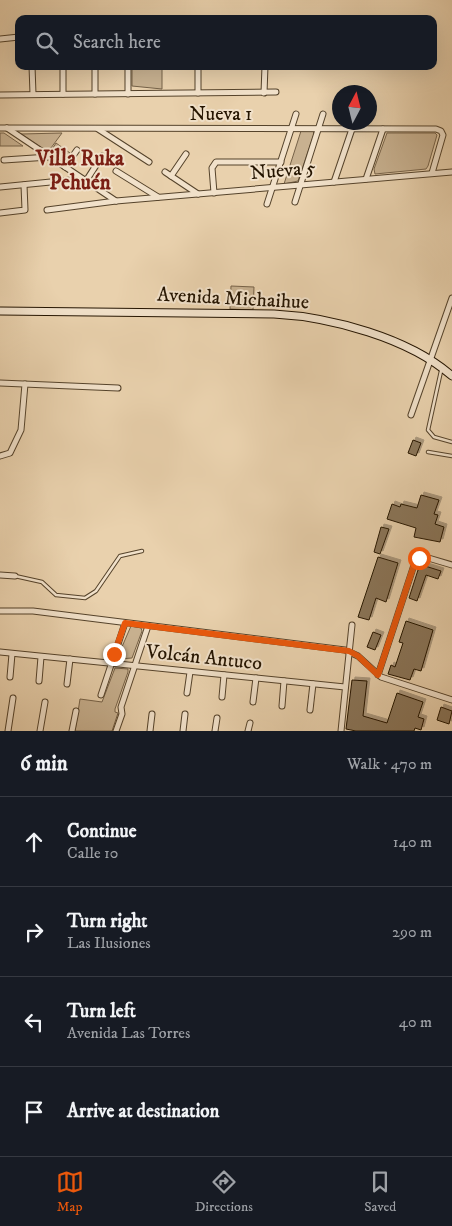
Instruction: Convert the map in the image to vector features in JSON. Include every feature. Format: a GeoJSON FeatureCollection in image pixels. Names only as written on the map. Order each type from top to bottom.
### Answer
{"type":"FeatureCollection","features":[{"type":"Feature","properties":{"kind":"street"},"geometry":{"type":"LineString","coordinates":[[0,39],[15,37]]}},
{"type":"Feature","properties":{"kind":"street"},"geometry":{"type":"LineString","coordinates":[[32,70],[33,94]]}},
{"type":"Feature","properties":{"kind":"street"},"geometry":{"type":"LineString","coordinates":[[63,70],[63,94]]}},
{"type":"Feature","properties":{"kind":"street"},"geometry":{"type":"LineString","coordinates":[[96,70],[96,94]]}},
{"type":"Feature","properties":{"kind":"street"},"geometry":{"type":"LineString","coordinates":[[128,70],[128,94]]}},
{"type":"Feature","properties":{"kind":"street"},"geometry":{"type":"LineString","coordinates":[[198,70],[198,93]]}},
{"type":"Feature","properties":{"kind":"street"},"geometry":{"type":"LineString","coordinates":[[264,92],[265,70]]}},
{"type":"Feature","properties":{"kind":"street"},"geometry":{"type":"LineString","coordinates":[[0,95],[276,92]]}},
{"type":"Feature","properties":{"kind":"street"},"geometry":{"type":"LineString","coordinates":[[267,204],[296,114]]}},
{"type":"Feature","properties":{"kind":"street"},"geometry":{"type":"LineString","coordinates":[[294,202],[323,114]]}},
{"type":"Feature","properties":{"kind":"street","name":"Nueva 1"},"geometry":{"type":"LineString","coordinates":[[0,128],[332,129]]}},
{"type":"Feature","properties":{"kind":"street"},"geometry":{"type":"LineString","coordinates":[[7,128],[116,201]]}},
{"type":"Feature","properties":{"kind":"street"},"geometry":{"type":"LineString","coordinates":[[97,128],[149,162]]}},
{"type":"Feature","properties":{"kind":"street","name":"Nueva 1"},"geometry":{"type":"LineString","coordinates":[[377,129],[441,131],[443,135],[432,173]]}},
{"type":"Feature","properties":{"kind":"street"},"geometry":{"type":"LineString","coordinates":[[366,179],[383,129]]}},
{"type":"Feature","properties":{"kind":"street"},"geometry":{"type":"LineString","coordinates":[[334,182],[352,130]]}},
{"type":"Feature","properties":{"kind":"street"},"geometry":{"type":"LineString","coordinates":[[65,167],[77,150]]}},
{"type":"Feature","properties":{"kind":"street"},"geometry":{"type":"LineString","coordinates":[[171,176],[186,154]]}},
{"type":"Feature","properties":{"kind":"street"},"geometry":{"type":"LineString","coordinates":[[0,187],[84,180],[102,156]]}},
{"type":"Feature","properties":{"kind":"street"},"geometry":{"type":"LineString","coordinates":[[4,160],[50,157]]}},
{"type":"Feature","properties":{"kind":"street"},"geometry":{"type":"LineString","coordinates":[[214,193],[212,168],[216,162],[280,162]]}},
{"type":"Feature","properties":{"kind":"street"},"geometry":{"type":"LineString","coordinates":[[116,171],[158,198]]}},
{"type":"Feature","properties":{"kind":"street"},"geometry":{"type":"LineString","coordinates":[[165,172],[199,194]]}},
{"type":"Feature","properties":{"kind":"street","name":"Nueva 5"},"geometry":{"type":"LineString","coordinates":[[47,210],[116,201],[452,172]]}},
{"type":"Feature","properties":{"kind":"street"},"geometry":{"type":"LineString","coordinates":[[0,214],[25,210],[24,185]]}},
{"type":"Feature","properties":{"kind":"street"},"geometry":{"type":"LineString","coordinates":[[411,415],[452,298]]}},
{"type":"Feature","properties":{"kind":"street","name":"Avenida Michaihue"},"geometry":{"type":"LineString","coordinates":[[0,311],[104,311],[296,316],[327,321],[380,337],[431,360],[452,374]]}},
{"type":"Feature","properties":{"kind":"street"},"geometry":{"type":"LineString","coordinates":[[0,383],[24,384],[28,382],[118,388]]}},
{"type":"Feature","properties":{"kind":"street"},"geometry":{"type":"LineString","coordinates":[[0,456],[10,453],[20,433],[24,384]]}},
{"type":"Feature","properties":{"kind":"street"},"geometry":{"type":"LineString","coordinates":[[378,675],[415,562],[426,557],[452,565]]}},
{"type":"Feature","properties":{"kind":"street"},"geometry":{"type":"LineString","coordinates":[[0,575],[15,576]]}},
{"type":"Feature","properties":{"kind":"street"},"geometry":{"type":"LineString","coordinates":[[0,611],[25,610],[349,651],[358,656],[378,675],[452,700]]}},
{"type":"Feature","properties":{"kind":"street"},"geometry":{"type":"LineString","coordinates":[[101,695],[125,623]]}},
{"type":"Feature","properties":{"kind":"street"},"geometry":{"type":"LineString","coordinates":[[341,731],[352,625]]}},
{"type":"Feature","properties":{"kind":"street"},"geometry":{"type":"LineString","coordinates":[[116,731],[122,714],[121,707],[148,626]]}},
{"type":"Feature","properties":{"kind":"street","name":"Volcán Antuco"},"geometry":{"type":"LineString","coordinates":[[0,652],[345,687]]}},
{"type":"Feature","properties":{"kind":"street"},"geometry":{"type":"LineString","coordinates":[[10,677],[12,654]]}},
{"type":"Feature","properties":{"kind":"street"},"geometry":{"type":"LineString","coordinates":[[38,681],[42,656]]}},
{"type":"Feature","properties":{"kind":"street"},"geometry":{"type":"LineString","coordinates":[[67,684],[70,659]]}},
{"type":"Feature","properties":{"kind":"street"},"geometry":{"type":"LineString","coordinates":[[187,693],[190,672]]}},
{"type":"Feature","properties":{"kind":"street"},"geometry":{"type":"LineString","coordinates":[[222,697],[224,675]]}},
{"type":"Feature","properties":{"kind":"street"},"geometry":{"type":"LineString","coordinates":[[253,702],[256,678]]}},
{"type":"Feature","properties":{"kind":"street"},"geometry":{"type":"LineString","coordinates":[[282,706],[284,681]]}},
{"type":"Feature","properties":{"kind":"street"},"geometry":{"type":"LineString","coordinates":[[310,710],[313,684]]}},
{"type":"Feature","properties":{"kind":"street"},"geometry":{"type":"LineString","coordinates":[[8,731],[14,698]]}},
{"type":"Feature","properties":{"kind":"street"},"geometry":{"type":"LineString","coordinates":[[40,731],[45,702]]}},
{"type":"Feature","properties":{"kind":"street"},"geometry":{"type":"LineString","coordinates":[[72,731],[76,711]]}},
{"type":"Feature","properties":{"kind":"street"},"geometry":{"type":"LineString","coordinates":[[150,731],[152,714]]}},
{"type":"Feature","properties":{"kind":"street"},"geometry":{"type":"LineString","coordinates":[[183,731],[185,714]]}},
{"type":"Feature","properties":{"kind":"street"},"geometry":{"type":"LineString","coordinates":[[215,731],[217,718]]}},
{"type":"Feature","properties":{"kind":"street"},"geometry":{"type":"LineString","coordinates":[[248,731],[250,723]]}},
{"type":"Feature","properties":{"kind":"lane"},"geometry":{"type":"LineString","coordinates":[[441,366],[441,376],[428,428],[434,437],[452,442]]}},
{"type":"Feature","properties":{"kind":"lane"},"geometry":{"type":"LineString","coordinates":[[428,452],[452,456]]}},
{"type":"Feature","properties":{"kind":"lane"},"geometry":{"type":"LineString","coordinates":[[15,576],[42,582],[56,595],[85,598],[96,591],[120,556],[142,551]]}},
{"type":"Feature","properties":{"kind":"shaded area"},"geometry":{"type":"Polygon","coordinates":[[[132,70],[162,70],[162,89],[132,86],[132,70]]]}},
{"type":"Feature","properties":{"kind":"shaded area"},"geometry":{"type":"Polygon","coordinates":[[[301,131],[313,131],[314,134],[298,181],[284,184],[301,131]]]}},
{"type":"Feature","properties":{"kind":"shaded area"},"geometry":{"type":"Polygon","coordinates":[[[0,133],[4,133],[23,146],[0,146],[0,133]]]}},
{"type":"Feature","properties":{"kind":"shaded area"},"geometry":{"type":"Polygon","coordinates":[[[62,133],[48,152],[21,134],[62,133]]]}},
{"type":"Feature","properties":{"kind":"shaded area"},"geometry":{"type":"Polygon","coordinates":[[[387,133],[435,133],[437,135],[426,169],[375,174],[374,169],[387,133]]]}},
{"type":"Feature","properties":{"kind":"shaded area"},"geometry":{"type":"Polygon","coordinates":[[[56,143],[70,153],[65,161],[51,151],[56,143]]]}},
{"type":"Feature","properties":{"kind":"shaded area"},"geometry":{"type":"Polygon","coordinates":[[[231,286],[254,287],[253,310],[230,309],[231,286]]]}},
{"type":"Feature","properties":{"kind":"shaded area"},"geometry":{"type":"Polygon","coordinates":[[[131,626],[141,628],[142,631],[132,658],[119,659],[118,656],[131,626]]]}},
{"type":"Feature","properties":{"kind":"shaded area"},"geometry":{"type":"Polygon","coordinates":[[[115,668],[128,669],[128,672],[115,709],[115,712],[118,713],[112,731],[75,731],[80,699],[102,702],[115,668]]]}},
{"type":"Feature","properties":{"kind":"building"},"geometry":{"type":"Polygon","coordinates":[[[413,440],[421,443],[416,456],[408,453],[413,440]]]}},
{"type":"Feature","properties":{"kind":"building"},"geometry":{"type":"Polygon","coordinates":[[[421,495],[439,500],[434,514],[438,515],[435,524],[444,527],[440,542],[414,537],[416,528],[387,519],[392,504],[400,507],[401,504],[417,508],[421,495]]]}},
{"type":"Feature","properties":{"kind":"building"},"geometry":{"type":"Polygon","coordinates":[[[381,527],[389,529],[380,554],[374,552],[381,527]]]}},
{"type":"Feature","properties":{"kind":"building"},"geometry":{"type":"Polygon","coordinates":[[[378,557],[398,563],[386,602],[376,598],[369,620],[358,617],[378,557]]]}},
{"type":"Feature","properties":{"kind":"building"},"geometry":{"type":"Polygon","coordinates":[[[425,566],[441,571],[438,579],[426,575],[417,601],[409,598],[418,570],[425,566]]]}},
{"type":"Feature","properties":{"kind":"building"},"geometry":{"type":"Polygon","coordinates":[[[406,621],[433,630],[421,671],[414,669],[410,680],[388,674],[391,665],[395,667],[403,643],[399,642],[406,621]]]}},
{"type":"Feature","properties":{"kind":"building"},"geometry":{"type":"Polygon","coordinates":[[[373,632],[381,635],[375,650],[367,647],[373,632]]]}},
{"type":"Feature","properties":{"kind":"building"},"geometry":{"type":"Polygon","coordinates":[[[352,680],[367,681],[363,716],[387,723],[397,693],[423,702],[418,717],[424,719],[421,730],[415,728],[414,731],[356,731],[346,729],[352,680]]]}},
{"type":"Feature","properties":{"kind":"building"},"geometry":{"type":"Polygon","coordinates":[[[441,707],[452,711],[449,724],[437,720],[441,707]]]}},
{"type":"Feature","properties":{"kind":"district","name":"Villa Ruka Pehuén"},"geometry":{"type":"Point","coordinates":[80,171]}},
{"type":"Feature","properties":{"kind":"route"},"geometry":{"type":"LineString","coordinates":[[114,654],[125,623],[349,651],[358,656],[378,675],[415,562],[419,558]]}}]}
